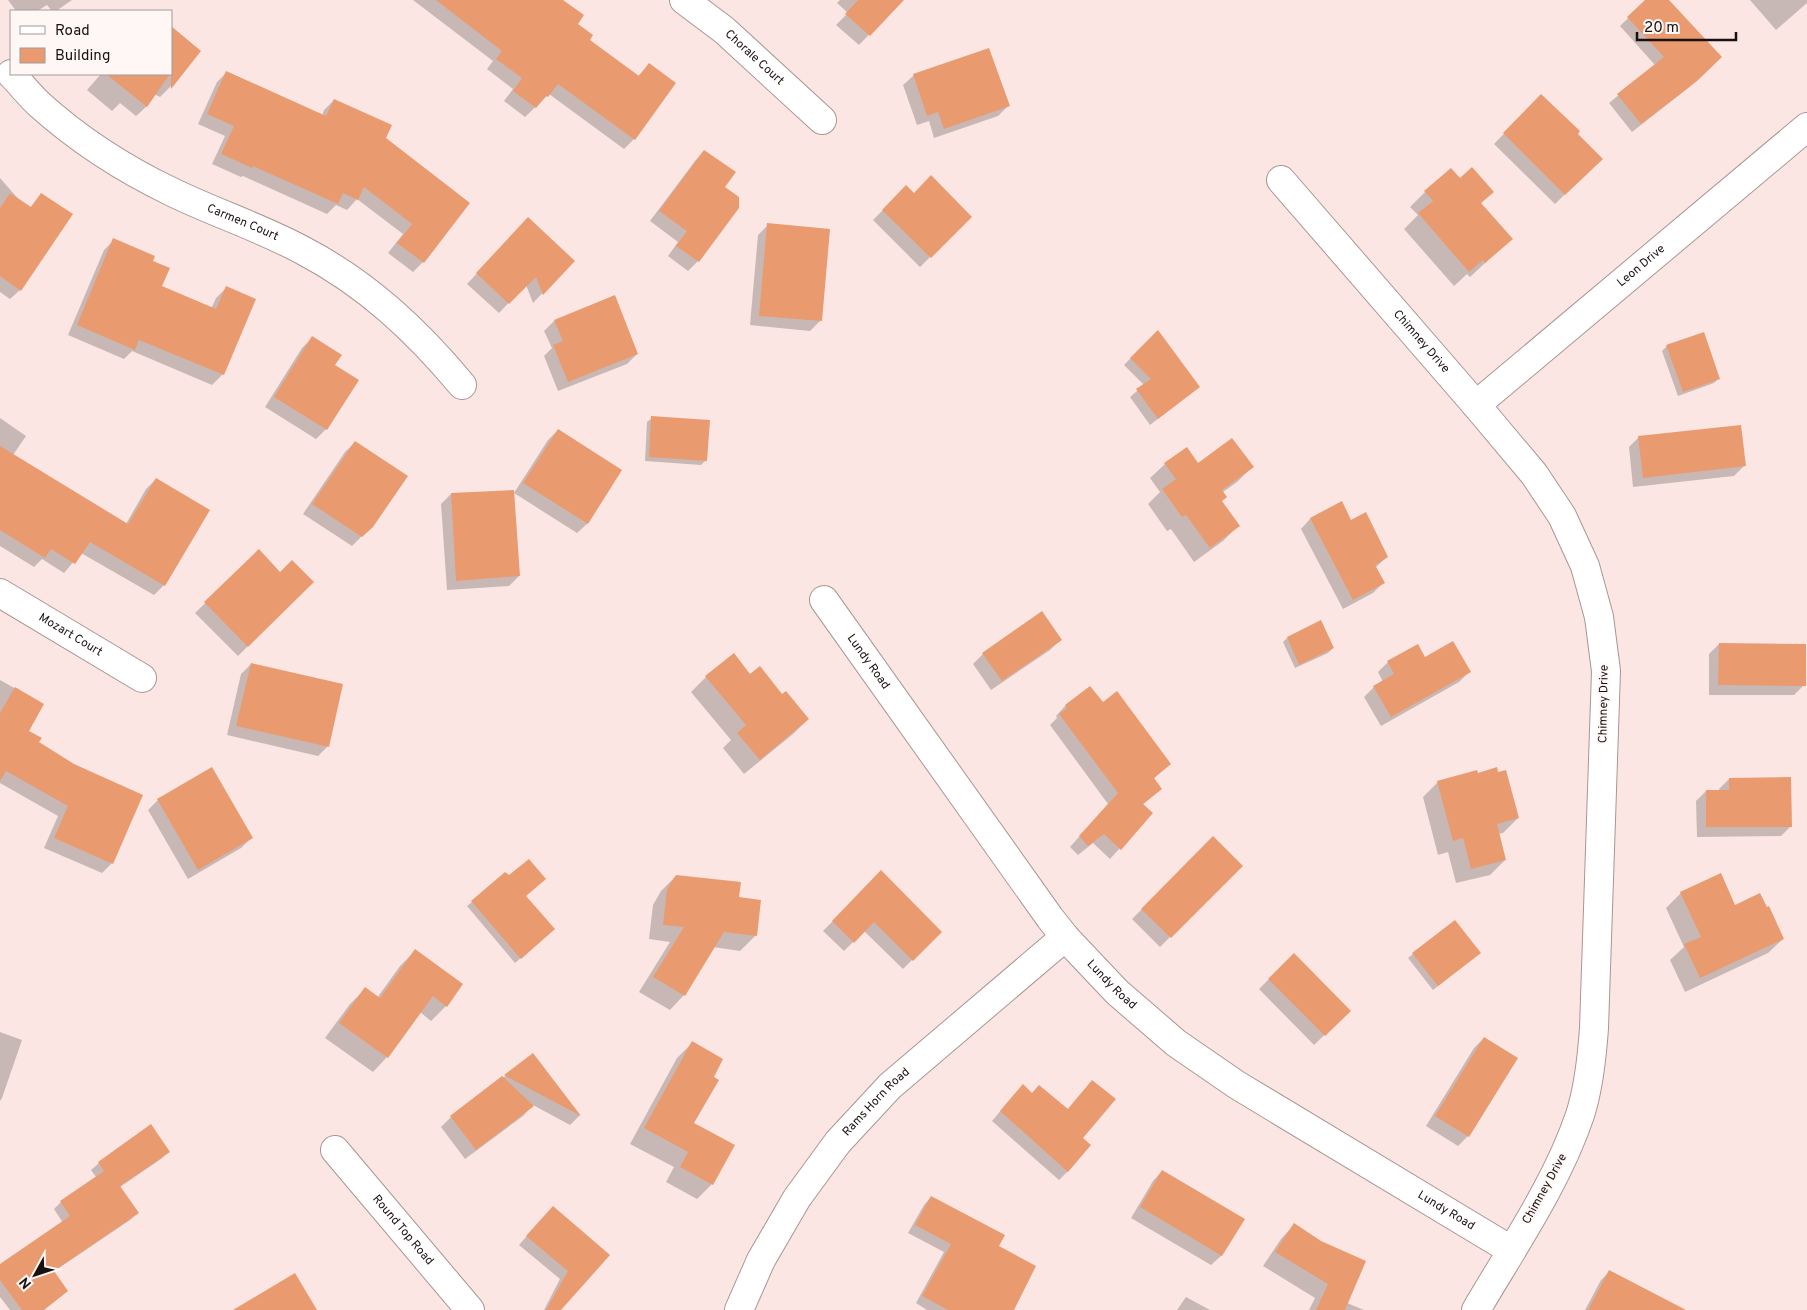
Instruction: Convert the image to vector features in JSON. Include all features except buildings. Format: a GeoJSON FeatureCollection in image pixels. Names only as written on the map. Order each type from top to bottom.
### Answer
{"type":"FeatureCollection","features":[{"type":"Feature","properties":{"kind":"street","name":"Chorale Court"},"geometry":{"type":"LineString","coordinates":[[684,0],[724,30],[822,120]]}},
{"type":"Feature","properties":{"kind":"street","name":"Carmen Court"},"geometry":{"type":"LineString","coordinates":[[0,61],[10,73]]}},
{"type":"Feature","properties":{"kind":"street","name":"Carmen Court"},"geometry":{"type":"LineString","coordinates":[[12,75],[38,104],[86,143],[136,174],[173,193],[304,250],[351,279],[396,314],[439,357],[462,385]]}},
{"type":"Feature","properties":{"kind":"street","name":"Leon Drive"},"geometry":{"type":"LineString","coordinates":[[1476,405],[1807,127]]}},
{"type":"Feature","properties":{"kind":"street","name":"Chimney Drive"},"geometry":{"type":"LineString","coordinates":[[1281,180],[1534,474],[1562,516],[1585,566],[1599,617],[1606,671],[1592,1063],[1581,1113],[1562,1164],[1476,1310]]}},
{"type":"Feature","properties":{"kind":"street","name":"Mozart Court"},"geometry":{"type":"LineString","coordinates":[[0,594],[142,678]]}},
{"type":"Feature","properties":{"kind":"street","name":"Lundy Road"},"geometry":{"type":"LineString","coordinates":[[824,600],[1050,918],[1117,992],[1176,1043],[1237,1085],[1511,1250]]}},
{"type":"Feature","properties":{"kind":"street","name":"Rams Horn Road"},"geometry":{"type":"LineString","coordinates":[[739,1310],[761,1260],[797,1198],[838,1142],[890,1086],[1066,937]]}},
{"type":"Feature","properties":{"kind":"street","name":"Round Top Road"},"geometry":{"type":"LineString","coordinates":[[335,1150],[470,1310]]}}]}
